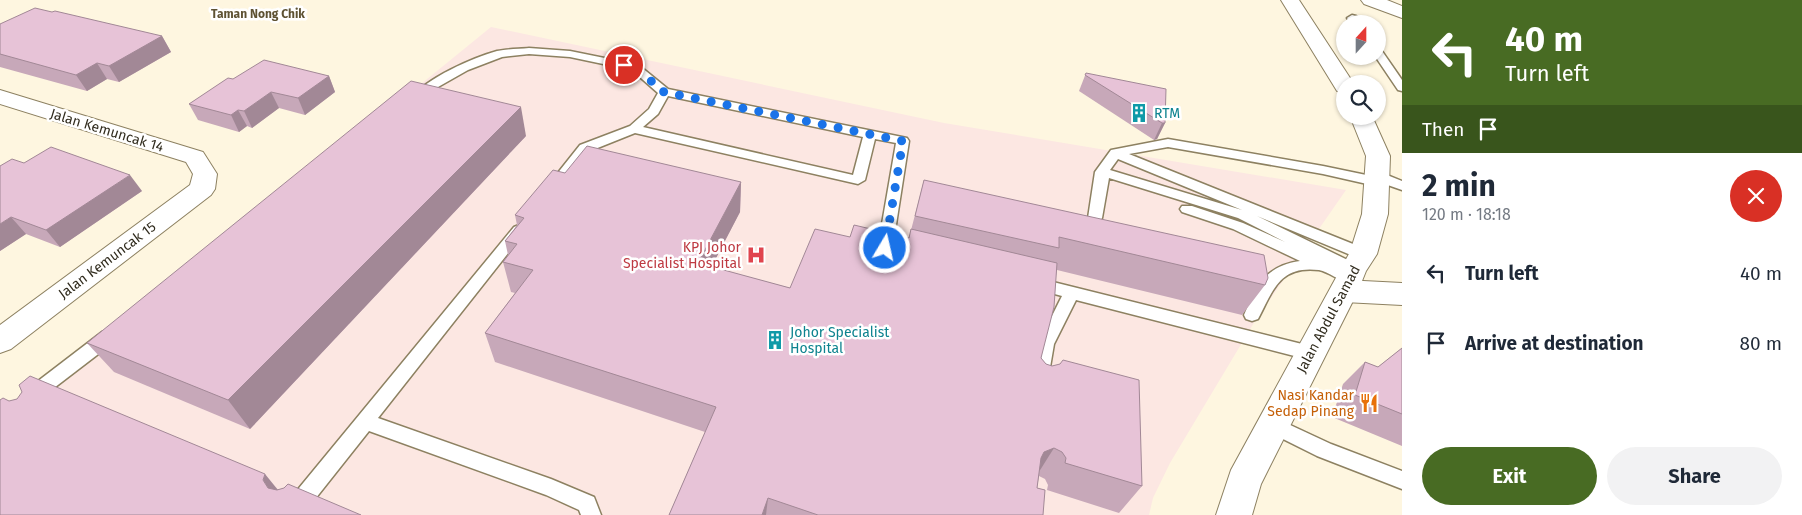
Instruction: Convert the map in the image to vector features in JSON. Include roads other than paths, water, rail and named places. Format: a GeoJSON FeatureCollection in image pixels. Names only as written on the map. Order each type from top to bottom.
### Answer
{"type":"FeatureCollection","features":[{"type":"Feature","properties":{"kind":"street"},"geometry":{"type":"LineString","coordinates":[[1290,0],[1338,75]]}},
{"type":"Feature","properties":{"kind":"street"},"geometry":{"type":"LineString","coordinates":[[1370,0],[1402,12]]}},
{"type":"Feature","properties":{"kind":"street","name":"Jalan Kemuncak 14"},"geometry":{"type":"LineString","coordinates":[[0,97],[194,157],[206,174]]}},
{"type":"Feature","properties":{"kind":"street","name":"Jalan Abdul Samad"},"geometry":{"type":"LineString","coordinates":[[1234,515],[1244,482],[1352,273],[1375,214],[1378,156],[1365,125]]}},
{"type":"Feature","properties":{"kind":"street","name":"Jalan Kemuncak 15"},"geometry":{"type":"LineString","coordinates":[[0,342],[202,189],[206,174]]}},
{"type":"Feature","properties":{"kind":"street"},"geometry":{"type":"LineString","coordinates":[[1352,273],[1402,294]]}},
{"type":"Feature","properties":{"kind":"lane"},"geometry":{"type":"LineString","coordinates":[[403,109],[434,85],[464,68],[500,54],[529,51],[570,54],[624,65],[637,69],[664,92],[903,141],[885,248],[904,252]]}},
{"type":"Feature","properties":{"kind":"lane"},"geometry":{"type":"LineString","coordinates":[[1386,65],[1402,88]]}},
{"type":"Feature","properties":{"kind":"lane"},"geometry":{"type":"LineString","coordinates":[[542,202],[585,148],[634,128],[654,111],[664,92]]}},
{"type":"Feature","properties":{"kind":"lane"},"geometry":{"type":"LineString","coordinates":[[634,128],[858,180],[870,135]]}},
{"type":"Feature","properties":{"kind":"lane"},"geometry":{"type":"LineString","coordinates":[[1095,218],[1104,167],[1116,153],[1168,143],[1376,179],[1402,186]]}},
{"type":"Feature","properties":{"kind":"lane"},"geometry":{"type":"LineString","coordinates":[[1116,153],[1352,273]]}},
{"type":"Feature","properties":{"kind":"lane"},"geometry":{"type":"LineString","coordinates":[[1102,177],[1238,226],[1321,264],[1352,273]]}},
{"type":"Feature","properties":{"kind":"lane"},"geometry":{"type":"LineString","coordinates":[[1102,177],[1243,216],[1352,273]]}},
{"type":"Feature","properties":{"kind":"lane"},"geometry":{"type":"LineString","coordinates":[[297,506],[530,217]]}},
{"type":"Feature","properties":{"kind":"lane"},"geometry":{"type":"LineString","coordinates":[[1252,315],[1267,284],[1280,270],[1294,266],[1321,264]]}},
{"type":"Feature","properties":{"kind":"lane"},"geometry":{"type":"LineString","coordinates":[[1025,281],[1310,353]]}},
{"type":"Feature","properties":{"kind":"lane"},"geometry":{"type":"LineString","coordinates":[[1037,386],[1046,344],[1072,292]]}},
{"type":"Feature","properties":{"kind":"lane"},"geometry":{"type":"LineString","coordinates":[[25,412],[17,407],[119,328]]}},
{"type":"Feature","properties":{"kind":"lane"},"geometry":{"type":"LineString","coordinates":[[366,422],[551,488],[587,504],[590,515]]}},
{"type":"Feature","properties":{"kind":"lane"},"geometry":{"type":"LineString","coordinates":[[1273,425],[1324,450],[1402,480]]}},
{"type":"Feature","properties":{"kind":"place","name":"RTM"},"geometry":{"type":"Point","coordinates":[1139,113]}},
{"type":"Feature","properties":{"kind":"place","name":"KPJ Johor Specialist Hospital"},"geometry":{"type":"Point","coordinates":[756,255]}},
{"type":"Feature","properties":{"kind":"place","name":"Johor Specialist Hospital"},"geometry":{"type":"Point","coordinates":[775,340]}},
{"type":"Feature","properties":{"kind":"place","name":"Nasi Kandar Sedap Pinang"},"geometry":{"type":"Point","coordinates":[1369,403]}},
{"type":"Feature","properties":{"kind":"district","name":"Taman Nong Chik"},"geometry":{"type":"Point","coordinates":[258,14]}}]}
